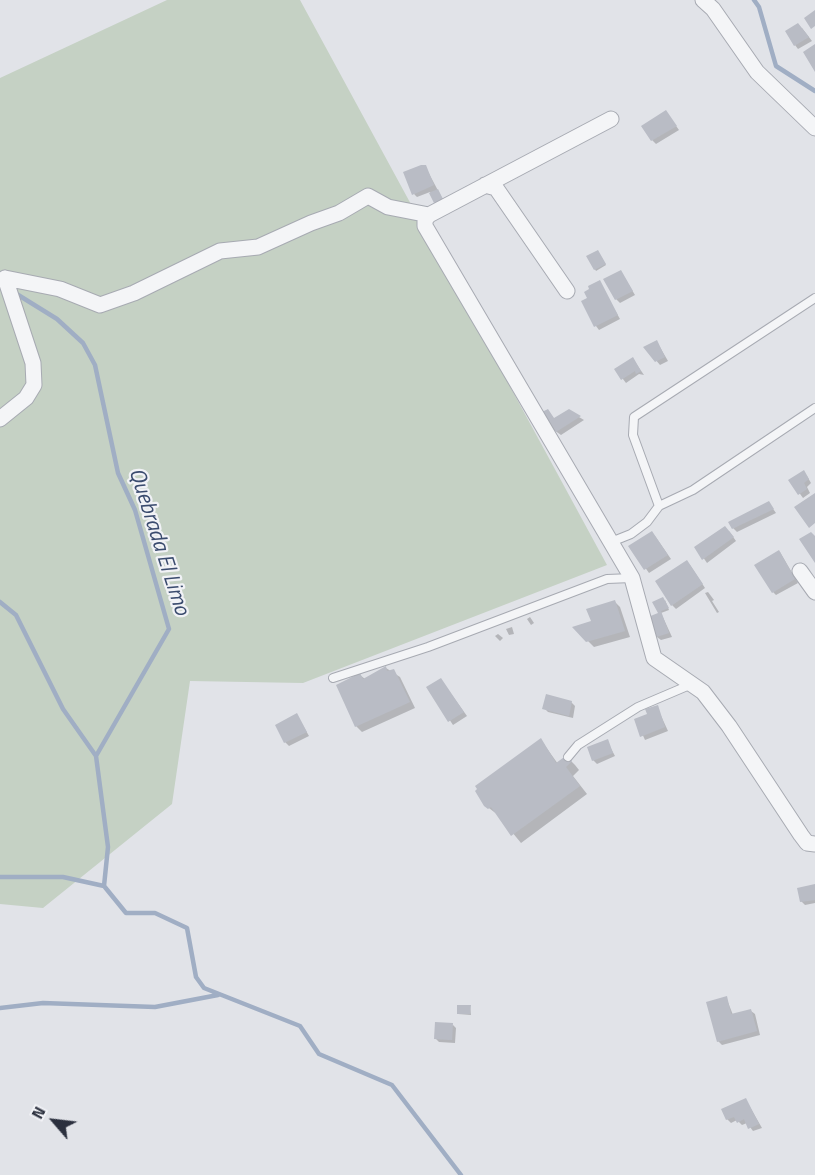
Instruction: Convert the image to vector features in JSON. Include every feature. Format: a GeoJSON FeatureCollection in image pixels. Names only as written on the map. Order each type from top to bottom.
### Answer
{"type":"FeatureCollection","features":[{"type":"Feature","properties":{"kind":"street"},"geometry":{"type":"LineString","coordinates":[[703,0],[713,9],[757,72],[815,128]]}},
{"type":"Feature","properties":{"kind":"street"},"geometry":{"type":"LineString","coordinates":[[611,119],[429,215],[425,220],[425,226],[632,578],[651,653],[659,663],[703,692],[729,726],[801,836],[807,843],[815,844]]}},
{"type":"Feature","properties":{"kind":"street"},"geometry":{"type":"LineString","coordinates":[[485,185],[496,188],[567,291]]}},
{"type":"Feature","properties":{"kind":"street"},"geometry":{"type":"LineString","coordinates":[[0,419],[26,398],[34,385],[33,363],[5,278],[60,289],[100,305],[134,293],[220,251],[258,247],[339,213],[368,196],[388,207],[429,215]]}},
{"type":"Feature","properties":{"kind":"street"},"geometry":{"type":"LineString","coordinates":[[800,571],[815,592]]}},
{"type":"Feature","properties":{"kind":"lane"},"geometry":{"type":"LineString","coordinates":[[659,506],[633,435],[634,417],[815,298]]}},
{"type":"Feature","properties":{"kind":"lane"},"geometry":{"type":"LineString","coordinates":[[611,542],[631,534],[647,522],[659,506],[693,489],[815,408]]}},
{"type":"Feature","properties":{"kind":"lane"},"geometry":{"type":"LineString","coordinates":[[333,678],[428,647],[607,579],[632,578]]}},
{"type":"Feature","properties":{"kind":"lane"},"geometry":{"type":"LineString","coordinates":[[568,757],[578,745],[638,707],[692,684]]}},
{"type":"Feature","properties":{"kind":"green space"},"geometry":{"type":"Polygon","coordinates":[[[167,0],[300,0],[607,565],[303,683],[190,681],[172,804],[43,908],[0,904],[0,78],[167,0]]]}},
{"type":"Feature","properties":{"kind":"building"},"geometry":{"type":"Polygon","coordinates":[[[815,10],[815,26],[811,29],[804,18],[815,10]]]}},
{"type":"Feature","properties":{"kind":"building"},"geometry":{"type":"Polygon","coordinates":[[[798,23],[809,37],[794,46],[785,31],[798,23]]]}},
{"type":"Feature","properties":{"kind":"building"},"geometry":{"type":"Polygon","coordinates":[[[815,44],[815,72],[803,52],[815,44]]]}},
{"type":"Feature","properties":{"kind":"building"},"geometry":{"type":"Polygon","coordinates":[[[666,110],[677,126],[651,141],[641,126],[666,110]]]}},
{"type":"Feature","properties":{"kind":"building"},"geometry":{"type":"Polygon","coordinates":[[[426,165],[434,185],[412,195],[403,172],[426,165]]]}},
{"type":"Feature","properties":{"kind":"building"},"geometry":{"type":"Polygon","coordinates":[[[438,189],[443,199],[434,203],[429,193],[438,189]]]}},
{"type":"Feature","properties":{"kind":"building"},"geometry":{"type":"Polygon","coordinates":[[[598,250],[606,264],[594,270],[586,256],[598,250]]]}},
{"type":"Feature","properties":{"kind":"building"},"geometry":{"type":"Polygon","coordinates":[[[621,270],[633,291],[615,300],[603,279],[621,270]]]}},
{"type":"Feature","properties":{"kind":"building"},"geometry":{"type":"Polygon","coordinates":[[[600,280],[618,315],[594,327],[581,301],[587,298],[584,292],[589,289],[588,286],[600,280]]]}},
{"type":"Feature","properties":{"kind":"building"},"geometry":{"type":"Polygon","coordinates":[[[657,340],[665,357],[655,362],[643,347],[657,340]]]}},
{"type":"Feature","properties":{"kind":"building"},"geometry":{"type":"Polygon","coordinates":[[[633,357],[641,371],[636,374],[635,371],[621,380],[614,369],[633,357]]]}},
{"type":"Feature","properties":{"kind":"building"},"geometry":{"type":"Polygon","coordinates":[[[548,409],[554,418],[569,409],[581,416],[556,432],[553,427],[550,429],[542,412],[548,409]]]}},
{"type":"Feature","properties":{"kind":"building"},"geometry":{"type":"Polygon","coordinates":[[[804,470],[809,479],[804,483],[807,489],[798,495],[788,480],[804,470]]]}},
{"type":"Feature","properties":{"kind":"building"},"geometry":{"type":"Polygon","coordinates":[[[815,493],[815,523],[809,528],[794,507],[815,493]]]}},
{"type":"Feature","properties":{"kind":"building"},"geometry":{"type":"Polygon","coordinates":[[[769,501],[774,509],[732,529],[728,522],[769,501]]]}},
{"type":"Feature","properties":{"kind":"building"},"geometry":{"type":"Polygon","coordinates":[[[725,526],[734,537],[702,560],[694,547],[725,526]]]}},
{"type":"Feature","properties":{"kind":"building"},"geometry":{"type":"Polygon","coordinates":[[[652,531],[668,555],[644,570],[628,546],[652,531]]]}},
{"type":"Feature","properties":{"kind":"building"},"geometry":{"type":"Polygon","coordinates":[[[811,532],[815,536],[815,563],[799,539],[811,532]]]}},
{"type":"Feature","properties":{"kind":"building"},"geometry":{"type":"Polygon","coordinates":[[[779,550],[795,579],[772,593],[754,565],[779,550]]]}},
{"type":"Feature","properties":{"kind":"building"},"geometry":{"type":"Polygon","coordinates":[[[687,560],[703,584],[671,606],[655,581],[687,560]]]}},
{"type":"Feature","properties":{"kind":"building"},"geometry":{"type":"Polygon","coordinates":[[[663,597],[669,608],[661,611],[669,633],[656,637],[648,617],[658,613],[652,602],[663,597]]]}},
{"type":"Feature","properties":{"kind":"building"},"geometry":{"type":"Polygon","coordinates":[[[615,600],[625,631],[586,642],[572,627],[591,621],[586,609],[615,600]]]}},
{"type":"Feature","properties":{"kind":"building"},"geometry":{"type":"Polygon","coordinates":[[[386,666],[387,671],[394,669],[410,702],[355,727],[336,685],[360,673],[363,679],[386,666]]]}},
{"type":"Feature","properties":{"kind":"building"},"geometry":{"type":"Polygon","coordinates":[[[441,678],[464,712],[448,722],[426,687],[441,678]]]}},
{"type":"Feature","properties":{"kind":"building"},"geometry":{"type":"Polygon","coordinates":[[[546,694],[572,701],[569,716],[542,709],[546,694]]]}},
{"type":"Feature","properties":{"kind":"building"},"geometry":{"type":"Polygon","coordinates":[[[658,705],[665,727],[640,737],[634,719],[647,714],[645,709],[658,705]]]}},
{"type":"Feature","properties":{"kind":"building"},"geometry":{"type":"Polygon","coordinates":[[[297,713],[307,732],[284,743],[275,725],[297,713]]]}},
{"type":"Feature","properties":{"kind":"building"},"geometry":{"type":"Polygon","coordinates":[[[541,738],[556,763],[567,755],[572,761],[566,767],[580,786],[511,836],[491,807],[488,809],[484,806],[475,791],[477,789],[475,786],[541,738]]]}},
{"type":"Feature","properties":{"kind":"building"},"geometry":{"type":"Polygon","coordinates":[[[608,739],[613,753],[592,761],[587,747],[608,739]]]}},
{"type":"Feature","properties":{"kind":"building"},"geometry":{"type":"Polygon","coordinates":[[[815,884],[815,900],[800,902],[797,888],[815,884]]]}},
{"type":"Feature","properties":{"kind":"building"},"geometry":{"type":"Polygon","coordinates":[[[727,996],[731,1014],[751,1009],[757,1031],[717,1042],[706,1002],[727,996]]]}},
{"type":"Feature","properties":{"kind":"building"},"geometry":{"type":"Polygon","coordinates":[[[457,1005],[471,1005],[470,1014],[457,1014],[457,1005]]]}},
{"type":"Feature","properties":{"kind":"building"},"geometry":{"type":"Polygon","coordinates":[[[435,1022],[453,1023],[452,1040],[434,1039],[435,1022]]]}},
{"type":"Feature","properties":{"kind":"building"},"geometry":{"type":"Polygon","coordinates":[[[746,1098],[759,1124],[748,1129],[744,1119],[737,1123],[734,1117],[726,1120],[721,1109],[746,1098]]]}},
{"type":"Feature","properties":{"kind":"waterway"},"geometry":{"type":"LineString","coordinates":[[754,0],[759,7],[776,66],[815,91]]}},
{"type":"Feature","properties":{"kind":"waterway","name":"Quebrada El Limo"},"geometry":{"type":"LineString","coordinates":[[15,293],[57,319],[83,343],[95,365],[118,473],[135,510],[169,629],[96,756],[108,847],[104,886],[126,913],[155,913],[187,928],[196,977],[204,988],[300,1026],[319,1054],[392,1085],[461,1175]]}},
{"type":"Feature","properties":{"kind":"waterway"},"geometry":{"type":"LineString","coordinates":[[0,602],[16,615],[63,709],[96,756]]}},
{"type":"Feature","properties":{"kind":"waterway"},"geometry":{"type":"LineString","coordinates":[[0,877],[63,877],[104,886]]}},
{"type":"Feature","properties":{"kind":"waterway"},"geometry":{"type":"LineString","coordinates":[[0,1008],[43,1003],[155,1007],[218,995]]}}]}
